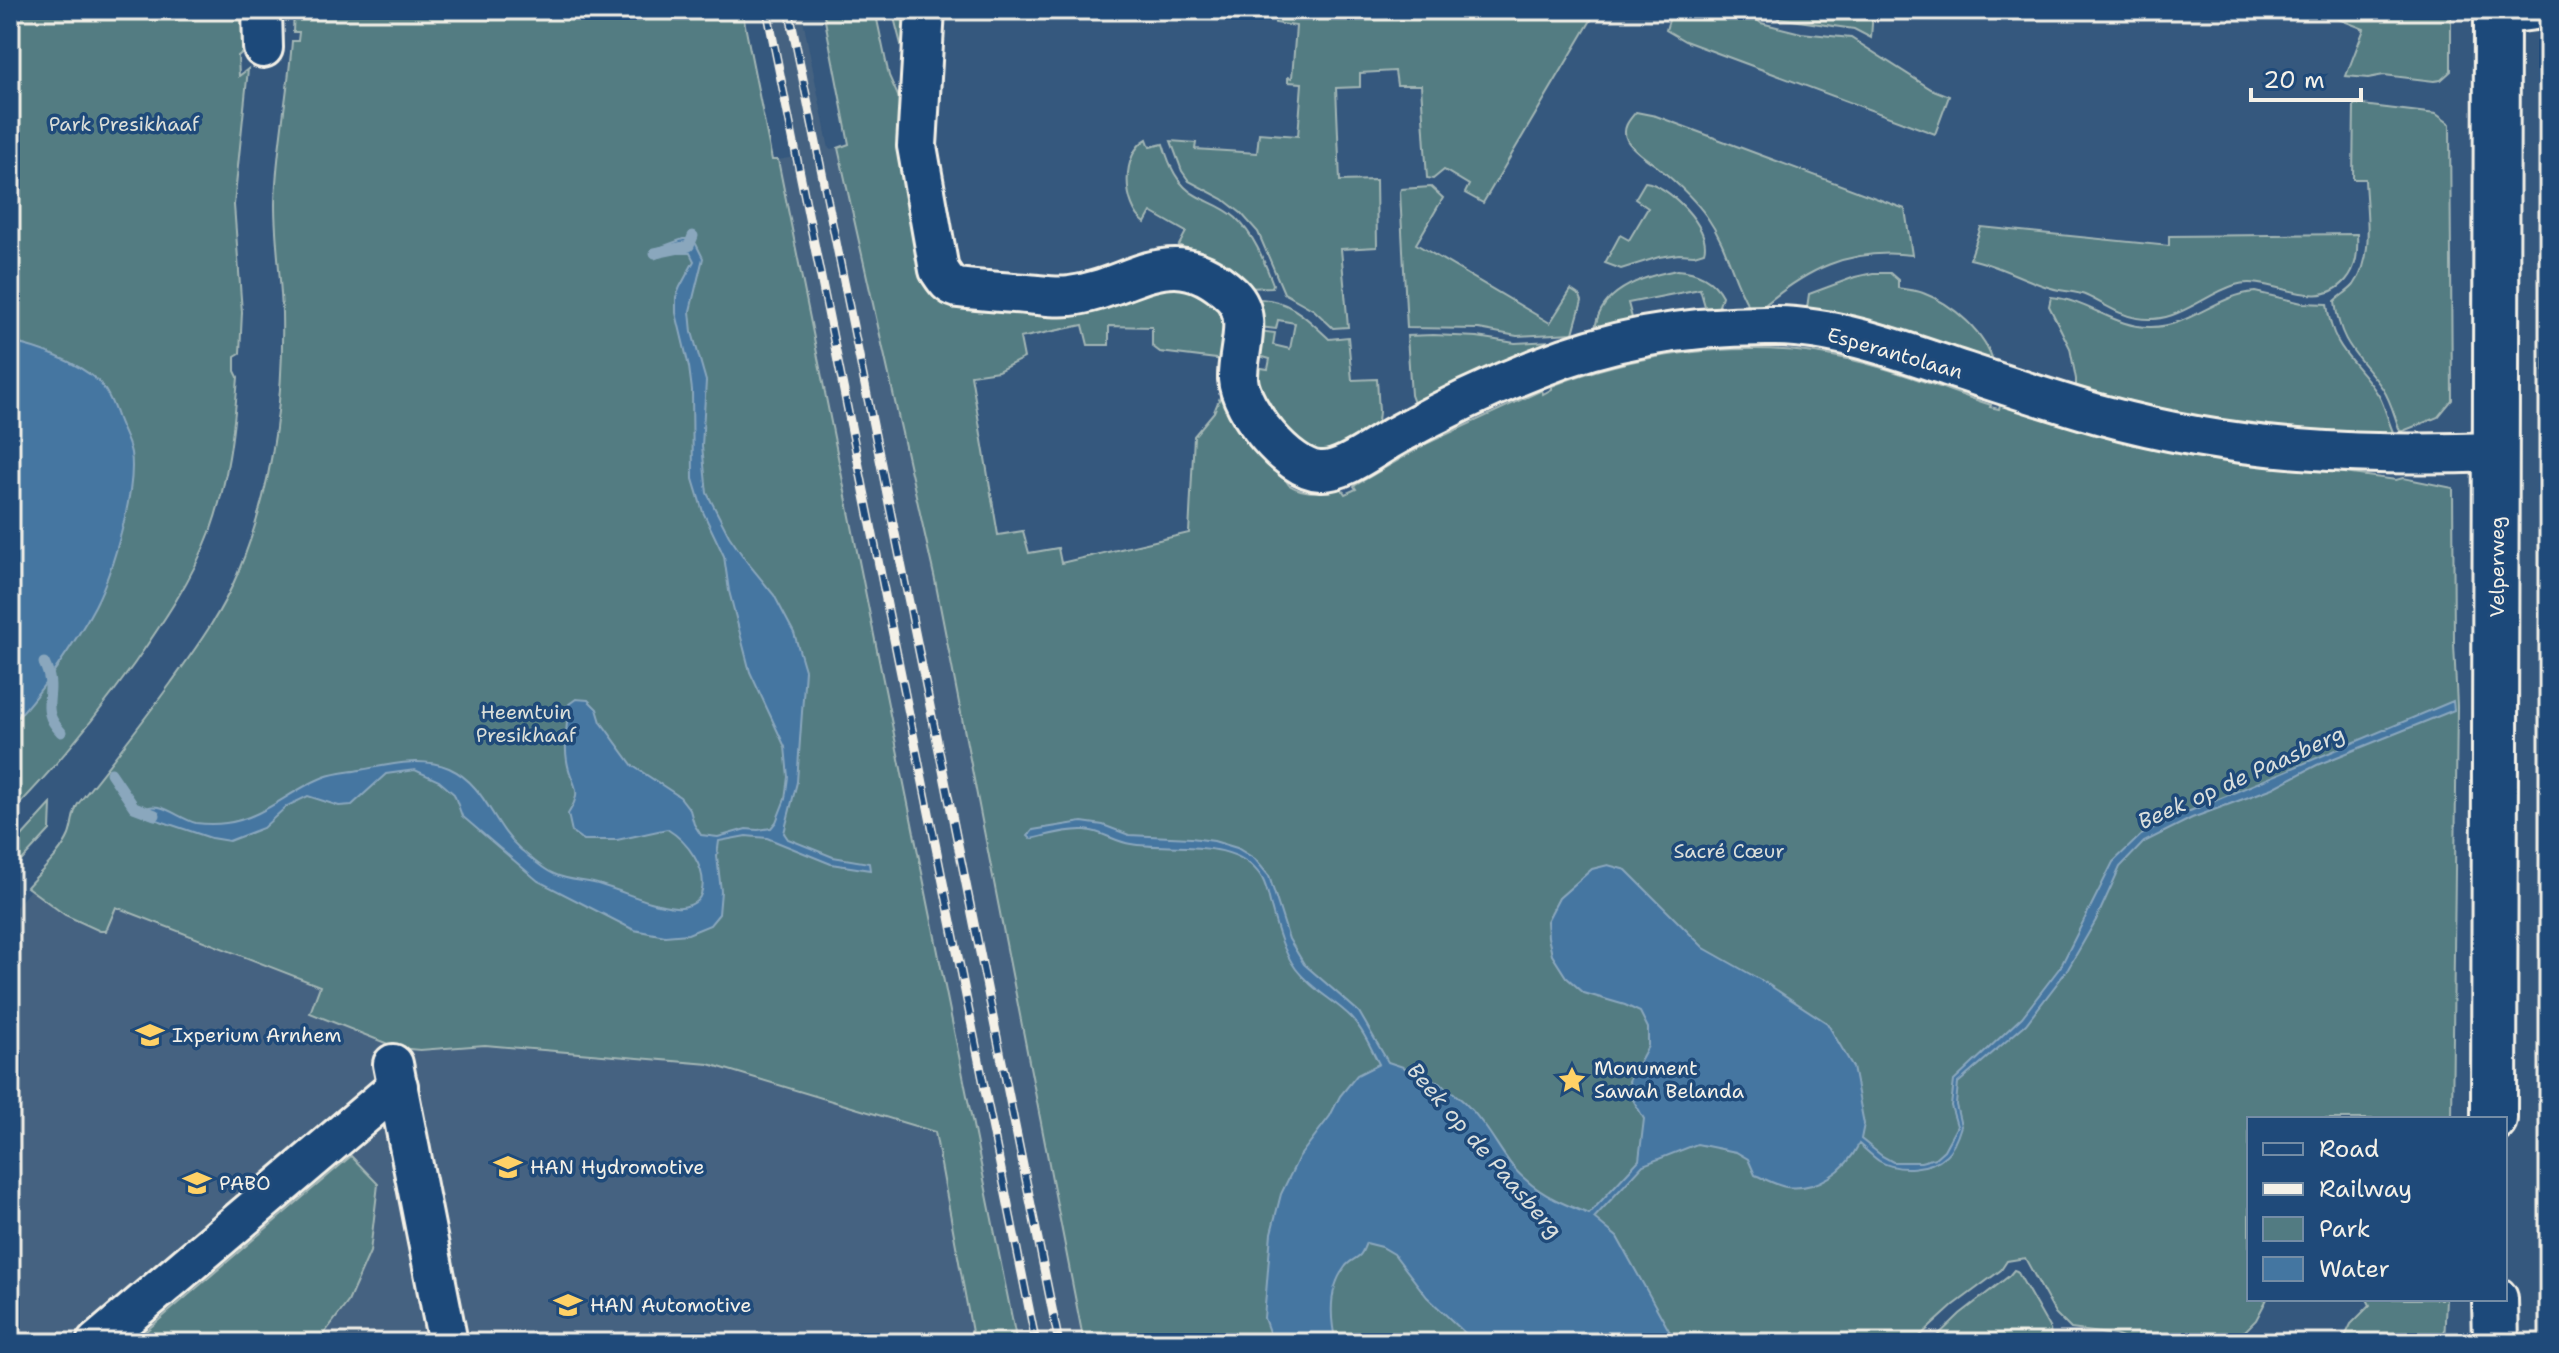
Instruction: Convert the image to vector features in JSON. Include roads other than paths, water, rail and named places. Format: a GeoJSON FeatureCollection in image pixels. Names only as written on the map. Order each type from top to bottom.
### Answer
{"type":"FeatureCollection","features":[{"type":"Feature","properties":{"kind":"main road","name":"Velperweg"},"geometry":{"type":"LineString","coordinates":[[2494,1117],[2496,104],[2507,11]]}},
{"type":"Feature","properties":{"kind":"main road"},"geometry":{"type":"LineString","coordinates":[[2495,1301],[2496,1343]]}},
{"type":"Feature","properties":{"kind":"street"},"geometry":{"type":"LineString","coordinates":[[262,10],[263,48]]}},
{"type":"Feature","properties":{"kind":"street","name":"Esperantolaan"},"geometry":{"type":"LineString","coordinates":[[925,10],[917,146],[939,270],[944,279],[950,285],[967,289],[1062,297],[1082,294],[1153,271],[1181,267],[1201,275],[1218,284],[1238,302],[1243,318],[1238,381],[1254,416],[1287,457],[1313,471],[1336,470],[1399,433],[1493,387],[1585,351],[1679,331],[1778,326],[1841,335],[1899,350],[2105,416],[2242,445],[2359,454],[2497,452]]}},
{"type":"Feature","properties":{"kind":"street"},"geometry":{"type":"LineString","coordinates":[[96,1343],[395,1074],[448,1343]]}},
{"type":"Feature","properties":{"kind":"water"},"geometry":{"type":"Polygon","coordinates":[[[683,239],[696,244],[703,258],[690,311],[692,332],[706,381],[702,446],[707,493],[729,536],[774,595],[794,633],[805,670],[797,782],[784,833],[788,839],[833,857],[869,863],[870,870],[831,864],[767,838],[746,836],[719,841],[719,914],[710,925],[688,934],[665,936],[634,930],[538,881],[462,816],[454,794],[439,781],[415,770],[386,774],[352,805],[339,806],[308,796],[287,806],[263,828],[229,841],[145,816],[142,811],[154,806],[196,823],[226,823],[253,816],[328,776],[393,764],[438,764],[462,775],[472,784],[510,839],[550,872],[667,906],[683,907],[694,903],[703,885],[699,866],[689,849],[667,829],[617,840],[583,840],[572,832],[568,814],[576,792],[567,761],[566,740],[569,704],[576,699],[588,700],[597,709],[601,722],[633,766],[680,797],[690,810],[701,835],[718,837],[746,829],[771,828],[785,799],[788,777],[785,747],[750,672],[729,591],[724,556],[703,512],[693,479],[692,390],[676,313],[676,297],[694,261],[690,253],[669,253],[656,258],[656,249],[683,239]]]}},
{"type":"Feature","properties":{"kind":"water"},"geometry":{"type":"Polygon","coordinates":[[[10,342],[56,356],[98,381],[110,399],[127,440],[132,469],[122,531],[95,606],[56,668],[10,725],[10,342]]]}},
{"type":"Feature","properties":{"kind":"water"},"geometry":{"type":"Polygon","coordinates":[[[2453,701],[2454,710],[2317,765],[2273,788],[2192,818],[2144,842],[2120,867],[2096,920],[2068,969],[2026,1024],[1958,1083],[1956,1105],[1961,1126],[1951,1149],[1939,1160],[1914,1168],[1895,1167],[1879,1161],[1859,1144],[1838,1171],[1809,1186],[1798,1187],[1782,1186],[1755,1175],[1748,1159],[1736,1152],[1697,1144],[1643,1165],[1594,1218],[1617,1237],[1676,1343],[1490,1343],[1467,1335],[1427,1297],[1394,1254],[1366,1243],[1360,1255],[1348,1263],[1339,1276],[1333,1294],[1332,1324],[1336,1343],[1273,1343],[1264,1318],[1271,1233],[1281,1194],[1299,1157],[1330,1116],[1340,1096],[1357,1075],[1379,1064],[1351,1017],[1309,983],[1291,962],[1278,932],[1264,881],[1251,865],[1237,856],[1220,851],[1131,844],[1085,830],[1031,839],[1028,836],[1033,830],[1082,822],[1103,825],[1129,835],[1214,841],[1237,848],[1255,859],[1269,876],[1289,939],[1304,964],[1359,1012],[1388,1062],[1430,1078],[1453,1093],[1474,1112],[1525,1179],[1547,1195],[1589,1214],[1639,1160],[1644,1119],[1631,1096],[1629,1081],[1648,1046],[1648,1028],[1640,1012],[1584,993],[1566,977],[1552,955],[1547,921],[1559,898],[1592,869],[1608,865],[1626,870],[1704,948],[1827,1023],[1853,1067],[1864,1124],[1861,1139],[1893,1162],[1921,1162],[1935,1158],[1944,1150],[1957,1126],[1951,1106],[1954,1081],[2022,1017],[2061,966],[2113,862],[2141,835],[2190,811],[2453,701]]]}},
{"type":"Feature","properties":{"kind":"waterway","name":"Beek op de Paasberg"},"geometry":{"type":"LineString","coordinates":[[655,253],[689,246],[693,236]]}},
{"type":"Feature","properties":{"kind":"waterway","name":"Beek op de Paasberg"},"geometry":{"type":"LineString","coordinates":[[44,663],[50,684],[50,715],[61,732]]}},
{"type":"Feature","properties":{"kind":"waterway","name":"Beek op de Paasberg"},"geometry":{"type":"LineString","coordinates":[[111,773],[134,807],[155,815]]}},
{"type":"Feature","properties":{"kind":"railway"},"geometry":{"type":"LineString","coordinates":[[767,10],[1036,1343]]}},
{"type":"Feature","properties":{"kind":"railway"},"geometry":{"type":"LineString","coordinates":[[789,10],[1059,1343]]}},
{"type":"Feature","properties":{"kind":"place","name":"Ixperium Arnhem"},"geometry":{"type":"Point","coordinates":[150,1035]}},
{"type":"Feature","properties":{"kind":"place","name":"Monument Sawah Belanda"},"geometry":{"type":"Point","coordinates":[1572,1080]}},
{"type":"Feature","properties":{"kind":"place","name":"HAN Hydromotive"},"geometry":{"type":"Point","coordinates":[508,1167]}},
{"type":"Feature","properties":{"kind":"place","name":"PABO"},"geometry":{"type":"Point","coordinates":[197,1183]}},
{"type":"Feature","properties":{"kind":"place","name":"HAN Automotive"},"geometry":{"type":"Point","coordinates":[568,1305]}},
{"type":"Feature","properties":{"kind":"park label","name":"Park Presikhaaf"},"geometry":{"type":"Point","coordinates":[124,124]}},
{"type":"Feature","properties":{"kind":"park label","name":"Heemtuin Presikhaaf"},"geometry":{"type":"Point","coordinates":[526,724]}},
{"type":"Feature","properties":{"kind":"park label","name":"Sacré Cœur"},"geometry":{"type":"Point","coordinates":[1729,851]}}]}
